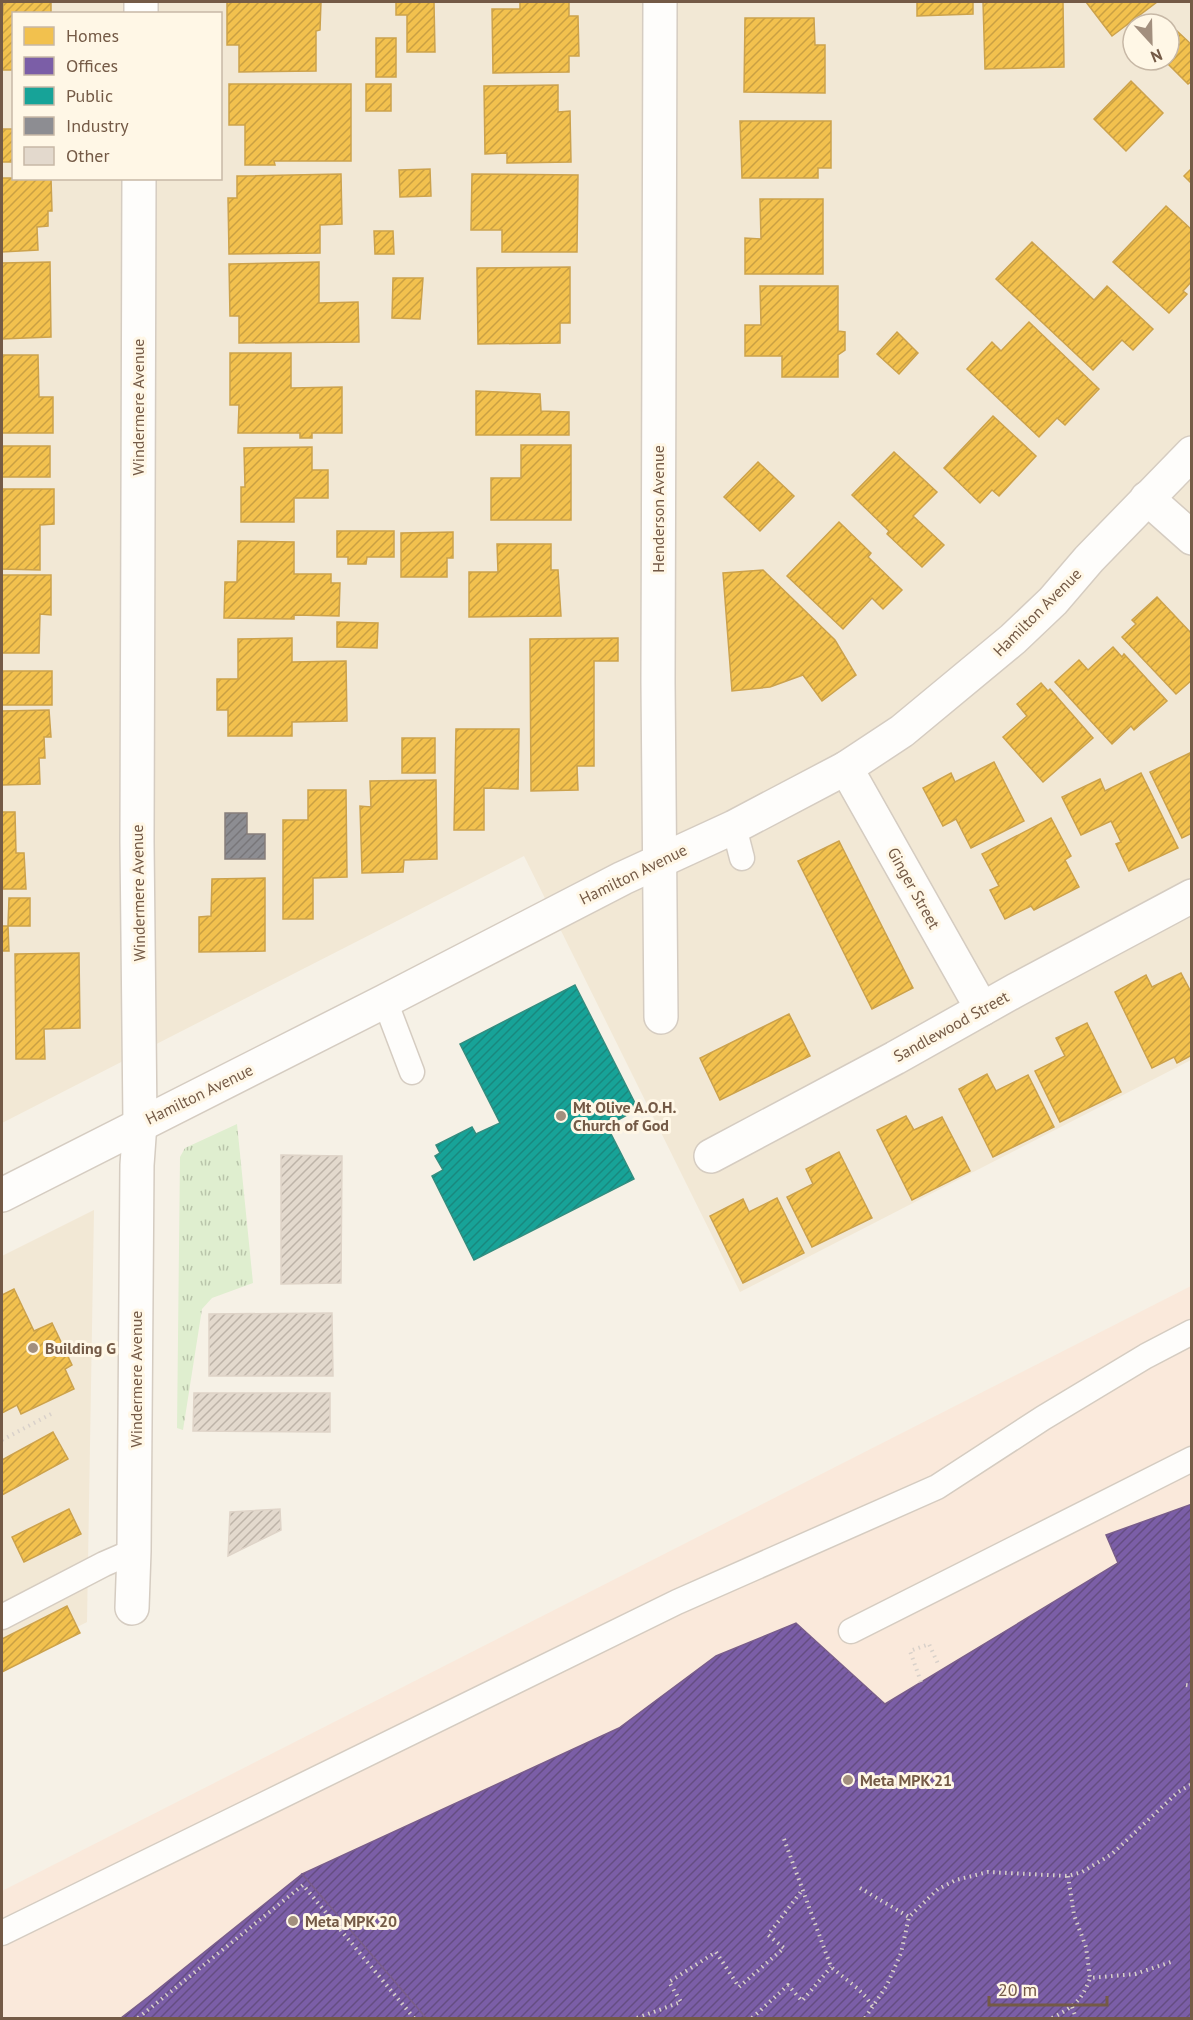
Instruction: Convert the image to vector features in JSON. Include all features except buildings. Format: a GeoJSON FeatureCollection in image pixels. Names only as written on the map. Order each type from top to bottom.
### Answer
{"type":"FeatureCollection","features":[{"type":"Feature","properties":{"kind":"street","name":"Henderson Avenue"},"geometry":{"type":"LineString","coordinates":[[660,2],[657,682],[661,1017]]}},
{"type":"Feature","properties":{"kind":"street","name":"Windermere Avenue"},"geometry":{"type":"LineString","coordinates":[[132,1608],[137,1166],[140,1123],[137,842],[139,180]]}},
{"type":"Feature","properties":{"kind":"street","name":"Hamilton Avenue"},"geometry":{"type":"LineString","coordinates":[[2,1195],[660,860],[734,827],[846,768],[902,731],[1013,639],[1053,601],[1191,453]]}},
{"type":"Feature","properties":{"kind":"street"},"geometry":{"type":"LineString","coordinates":[[1147,498],[1191,538]]}},
{"type":"Feature","properties":{"kind":"street","name":"Ginger Street"},"geometry":{"type":"LineString","coordinates":[[846,768],[982,1009]]}},
{"type":"Feature","properties":{"kind":"street","name":"Sandlewood Street"},"geometry":{"type":"LineString","coordinates":[[711,1156],[1191,896]]}},
{"type":"Feature","properties":{"kind":"lane"},"geometry":{"type":"LineString","coordinates":[[734,827],[742,858]]}},
{"type":"Feature","properties":{"kind":"lane"},"geometry":{"type":"LineString","coordinates":[[385,1000],[412,1072]]}},
{"type":"Feature","properties":{"kind":"lane"},"geometry":{"type":"LineString","coordinates":[[2,1933],[677,1602],[938,1487],[1043,1418],[1146,1356],[1191,1332]]}},
{"type":"Feature","properties":{"kind":"lane"},"geometry":{"type":"LineString","coordinates":[[851,1631],[1191,1459]]}},
{"type":"Feature","properties":{"kind":"lane"},"geometry":{"type":"LineString","coordinates":[[2,1617],[134,1551]]}},
{"type":"Feature","properties":{"kind":"path"},"geometry":{"type":"LineString","coordinates":[[2,1440],[51,1414]]}},
{"type":"Feature","properties":{"kind":"path"},"geometry":{"type":"LineString","coordinates":[[921,1682],[910,1651],[929,1644],[939,1666]]}},
{"type":"Feature","properties":{"kind":"path"},"geometry":{"type":"LineString","coordinates":[[1186,1685],[1191,1686]]}},
{"type":"Feature","properties":{"kind":"path"},"geometry":{"type":"LineString","coordinates":[[865,2019],[887,1986],[901,1953],[909,1917],[938,1889],[956,1880],[988,1872],[1068,1876],[1082,1872],[1113,1854],[1178,1792],[1191,1784]]}},
{"type":"Feature","properties":{"kind":"path"},"geometry":{"type":"LineString","coordinates":[[784,1839],[831,1967],[857,1988],[872,2006]]}},
{"type":"Feature","properties":{"kind":"path"},"geometry":{"type":"LineString","coordinates":[[1052,2019],[1072,2007],[1084,1995],[1090,1978],[1086,1947],[1074,1915],[1068,1876]]}},
{"type":"Feature","properties":{"kind":"path"},"geometry":{"type":"LineString","coordinates":[[138,2019],[303,1885],[414,2019]]}},
{"type":"Feature","properties":{"kind":"path"},"geometry":{"type":"LineString","coordinates":[[860,1888],[909,1917]]}},
{"type":"Feature","properties":{"kind":"path"},"geometry":{"type":"LineString","coordinates":[[637,2019],[681,2002],[669,1982],[716,1952],[739,1987],[784,1948],[768,1935],[803,1889]]}},
{"type":"Feature","properties":{"kind":"path"},"geometry":{"type":"LineString","coordinates":[[1090,1978],[1135,1974],[1171,1962]]}},
{"type":"Feature","properties":{"kind":"path"},"geometry":{"type":"LineString","coordinates":[[752,2019],[788,1985],[802,2001],[831,1967]]}},
{"type":"Feature","properties":{"kind":"path"},"geometry":{"type":"LineString","coordinates":[[1072,2007],[1076,2019]]}},
{"type":"Feature","properties":{"kind":"shaded area"},"geometry":{"type":"Polygon","coordinates":[[[2,2],[1191,2],[1191,1060],[740,1292],[524,856],[2,1123],[2,2]]]}},
{"type":"Feature","properties":{"kind":"shaded area"},"geometry":{"type":"Polygon","coordinates":[[[94,1210],[87,1622],[2,1666],[2,1256],[94,1210]]]}},
{"type":"Feature","properties":{"kind":"shaded area"},"geometry":{"type":"Polygon","coordinates":[[[1191,1286],[1191,2018],[2,2018],[2,1891],[1191,1286]]]}},
{"type":"Feature","properties":{"kind":"green space"},"geometry":{"type":"Polygon","coordinates":[[[237,1124],[253,1283],[212,1298],[202,1309],[183,1430],[177,1428],[180,1157],[185,1148],[237,1124]]]}},
{"type":"Feature","properties":{"kind":"place","name":"Mt Olive A.O.H. Church of God"},"geometry":{"type":"Point","coordinates":[561,1116]}},
{"type":"Feature","properties":{"kind":"place","name":"Building G"},"geometry":{"type":"Point","coordinates":[33,1348]}},
{"type":"Feature","properties":{"kind":"place","name":"Meta MPK 21"},"geometry":{"type":"Point","coordinates":[848,1780]}},
{"type":"Feature","properties":{"kind":"place","name":"Meta MPK 20"},"geometry":{"type":"Point","coordinates":[293,1921]}}]}
